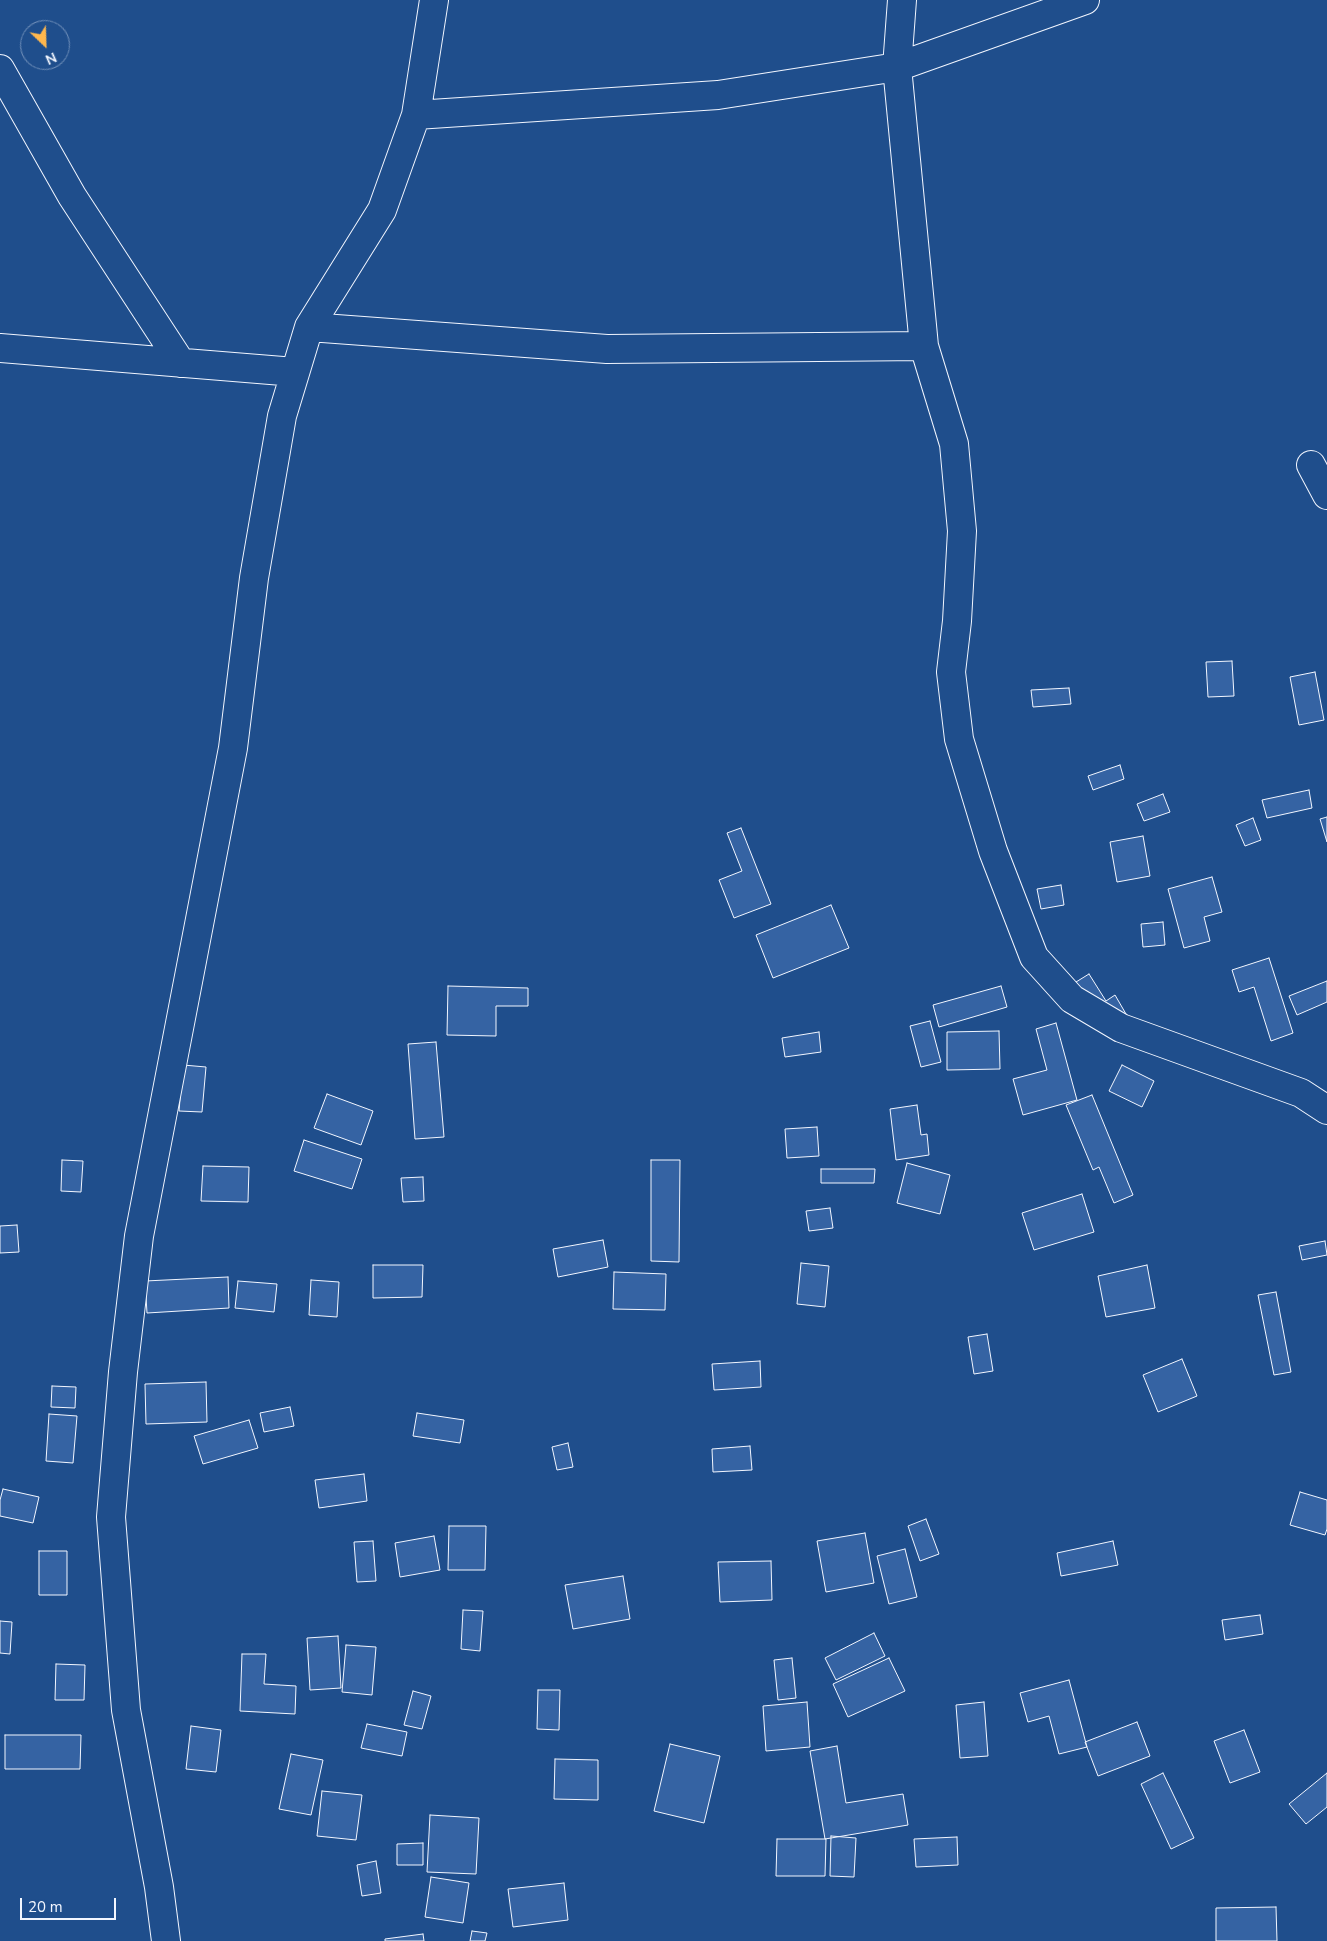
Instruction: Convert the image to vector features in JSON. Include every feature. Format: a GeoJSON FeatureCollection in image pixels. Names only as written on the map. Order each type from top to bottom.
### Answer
{"type":"FeatureCollection","features":[{"type":"Feature","properties":{"kind":"street"},"geometry":{"type":"LineString","coordinates":[[166,1941],[159,1887],[126,1710],[111,1517],[122,1372],[140,1236],[233,748],[254,578],[282,416],[309,327],[382,210],[416,115],[434,0]]}},
{"type":"Feature","properties":{"kind":"street"},"geometry":{"type":"LineString","coordinates":[[902,0],[897,67],[924,346],[954,444],[962,531],[957,621],[951,672],[959,739],[993,850],[1034,957],[1072,999],[1121,1028],[1301,1093],[1327,1110]]}},
{"type":"Feature","properties":{"kind":"street"},"geometry":{"type":"LineString","coordinates":[[416,115],[718,95],[897,67],[1086,0]]}},
{"type":"Feature","properties":{"kind":"street"},"geometry":{"type":"LineString","coordinates":[[0,69],[72,196],[181,363]]}},
{"type":"Feature","properties":{"kind":"street"},"geometry":{"type":"LineString","coordinates":[[309,327],[607,349],[924,346]]}},
{"type":"Feature","properties":{"kind":"street"},"geometry":{"type":"LineString","coordinates":[[0,348],[296,372]]}},
{"type":"Feature","properties":{"kind":"street"},"geometry":{"type":"LineString","coordinates":[[1311,465],[1327,495]]}},
{"type":"Feature","properties":{"kind":"building"},"geometry":{"type":"Polygon","coordinates":[[[1232,661],[1234,696],[1208,697],[1206,662],[1232,661]]]}},
{"type":"Feature","properties":{"kind":"building"},"geometry":{"type":"Polygon","coordinates":[[[1315,672],[1324,720],[1299,725],[1290,677],[1315,672]]]}},
{"type":"Feature","properties":{"kind":"building"},"geometry":{"type":"Polygon","coordinates":[[[1069,688],[1071,704],[1033,707],[1031,690],[1069,688]]]}},
{"type":"Feature","properties":{"kind":"building"},"geometry":{"type":"Polygon","coordinates":[[[1120,765],[1124,779],[1093,790],[1088,776],[1120,765]]]}},
{"type":"Feature","properties":{"kind":"building"},"geometry":{"type":"Polygon","coordinates":[[[1309,790],[1312,808],[1267,818],[1262,800],[1309,790]]]}},
{"type":"Feature","properties":{"kind":"building"},"geometry":{"type":"Polygon","coordinates":[[[1163,794],[1170,812],[1144,821],[1137,804],[1163,794]]]}},
{"type":"Feature","properties":{"kind":"building"},"geometry":{"type":"Polygon","coordinates":[[[1327,817],[1327,842],[1320,819],[1327,817]]]}},
{"type":"Feature","properties":{"kind":"building"},"geometry":{"type":"Polygon","coordinates":[[[1253,818],[1261,840],[1245,846],[1236,825],[1253,818]]]}},
{"type":"Feature","properties":{"kind":"building"},"geometry":{"type":"Polygon","coordinates":[[[741,828],[771,904],[734,918],[719,880],[742,871],[727,833],[741,828]]]}},
{"type":"Feature","properties":{"kind":"building"},"geometry":{"type":"Polygon","coordinates":[[[1143,836],[1150,876],[1117,882],[1110,842],[1143,836]]]}},
{"type":"Feature","properties":{"kind":"building"},"geometry":{"type":"Polygon","coordinates":[[[1212,877],[1222,912],[1204,917],[1210,941],[1184,948],[1168,889],[1212,877]]]}},
{"type":"Feature","properties":{"kind":"building"},"geometry":{"type":"Polygon","coordinates":[[[1061,885],[1064,905],[1041,909],[1037,889],[1061,885]]]}},
{"type":"Feature","properties":{"kind":"building"},"geometry":{"type":"Polygon","coordinates":[[[831,905],[849,948],[773,978],[756,935],[831,905]]]}},
{"type":"Feature","properties":{"kind":"building"},"geometry":{"type":"Polygon","coordinates":[[[1163,922],[1165,945],[1143,947],[1141,924],[1163,922]]]}},
{"type":"Feature","properties":{"kind":"building"},"geometry":{"type":"Polygon","coordinates":[[[1269,958],[1293,1033],[1271,1041],[1254,987],[1239,992],[1232,970],[1269,958]]]}},
{"type":"Feature","properties":{"kind":"building"},"geometry":{"type":"Polygon","coordinates":[[[1089,974],[1106,1001],[1115,995],[1126,1014],[1104,1028],[1076,982],[1089,974]]]}},
{"type":"Feature","properties":{"kind":"building"},"geometry":{"type":"Polygon","coordinates":[[[1327,981],[1327,1002],[1297,1015],[1289,996],[1327,981]]]}},
{"type":"Feature","properties":{"kind":"building"},"geometry":{"type":"Polygon","coordinates":[[[448,986],[528,988],[528,1006],[496,1006],[496,1036],[447,1035],[448,986]]]}},
{"type":"Feature","properties":{"kind":"building"},"geometry":{"type":"Polygon","coordinates":[[[1001,986],[1007,1007],[939,1027],[933,1005],[1001,986]]]}},
{"type":"Feature","properties":{"kind":"building"},"geometry":{"type":"Polygon","coordinates":[[[930,1021],[941,1062],[921,1067],[910,1026],[930,1021]]]}},
{"type":"Feature","properties":{"kind":"building"},"geometry":{"type":"Polygon","coordinates":[[[1056,1023],[1077,1100],[1023,1115],[1013,1079],[1047,1070],[1036,1029],[1056,1023]]]}},
{"type":"Feature","properties":{"kind":"building"},"geometry":{"type":"Polygon","coordinates":[[[999,1031],[1000,1069],[947,1070],[947,1032],[999,1031]]]}},
{"type":"Feature","properties":{"kind":"building"},"geometry":{"type":"Polygon","coordinates":[[[819,1032],[821,1052],[785,1057],[782,1038],[819,1032]]]}},
{"type":"Feature","properties":{"kind":"building"},"geometry":{"type":"Polygon","coordinates":[[[436,1042],[444,1137],[415,1139],[408,1044],[436,1042]]]}},
{"type":"Feature","properties":{"kind":"building"},"geometry":{"type":"Polygon","coordinates":[[[183,1065],[206,1067],[202,1112],[179,1111],[183,1065]]]}},
{"type":"Feature","properties":{"kind":"building"},"geometry":{"type":"Polygon","coordinates":[[[1122,1065],[1154,1081],[1142,1107],[1109,1091],[1122,1065]]]}},
{"type":"Feature","properties":{"kind":"building"},"geometry":{"type":"Polygon","coordinates":[[[327,1094],[373,1111],[361,1145],[314,1128],[327,1094]]]}},
{"type":"Feature","properties":{"kind":"building"},"geometry":{"type":"Polygon","coordinates":[[[1092,1095],[1133,1195],[1114,1203],[1099,1167],[1093,1170],[1066,1105],[1092,1095]]]}},
{"type":"Feature","properties":{"kind":"building"},"geometry":{"type":"Polygon","coordinates":[[[917,1105],[921,1135],[927,1134],[929,1155],[896,1160],[890,1109],[917,1105]]]}},
{"type":"Feature","properties":{"kind":"building"},"geometry":{"type":"Polygon","coordinates":[[[817,1127],[819,1156],[787,1158],[785,1129],[817,1127]]]}},
{"type":"Feature","properties":{"kind":"building"},"geometry":{"type":"Polygon","coordinates":[[[304,1140],[362,1159],[352,1189],[294,1171],[304,1140]]]}},
{"type":"Feature","properties":{"kind":"building"},"geometry":{"type":"Polygon","coordinates":[[[62,1160],[83,1161],[81,1192],[61,1191],[62,1160]]]}},
{"type":"Feature","properties":{"kind":"building"},"geometry":{"type":"Polygon","coordinates":[[[651,1160],[680,1160],[679,1262],[651,1261],[651,1160]]]}},
{"type":"Feature","properties":{"kind":"building"},"geometry":{"type":"Polygon","coordinates":[[[907,1163],[950,1175],[940,1214],[897,1203],[907,1163]]]}},
{"type":"Feature","properties":{"kind":"building"},"geometry":{"type":"Polygon","coordinates":[[[203,1166],[249,1167],[248,1202],[201,1201],[203,1166]]]}},
{"type":"Feature","properties":{"kind":"building"},"geometry":{"type":"Polygon","coordinates":[[[821,1169],[875,1169],[874,1183],[821,1183],[821,1169]]]}},
{"type":"Feature","properties":{"kind":"building"},"geometry":{"type":"Polygon","coordinates":[[[423,1177],[424,1201],[403,1202],[401,1178],[423,1177]]]}},
{"type":"Feature","properties":{"kind":"building"},"geometry":{"type":"Polygon","coordinates":[[[1082,1194],[1094,1232],[1034,1250],[1022,1213],[1082,1194]]]}},
{"type":"Feature","properties":{"kind":"building"},"geometry":{"type":"Polygon","coordinates":[[[830,1208],[833,1228],[809,1231],[806,1211],[830,1208]]]}},
{"type":"Feature","properties":{"kind":"building"},"geometry":{"type":"Polygon","coordinates":[[[17,1225],[19,1252],[0,1253],[0,1226],[17,1225]]]}},
{"type":"Feature","properties":{"kind":"building"},"geometry":{"type":"Polygon","coordinates":[[[603,1240],[608,1267],[558,1277],[553,1249],[603,1240]]]}},
{"type":"Feature","properties":{"kind":"building"},"geometry":{"type":"Polygon","coordinates":[[[1325,1241],[1327,1255],[1302,1260],[1299,1246],[1325,1241]]]}},
{"type":"Feature","properties":{"kind":"building"},"geometry":{"type":"Polygon","coordinates":[[[801,1263],[829,1266],[825,1307],[797,1304],[801,1263]]]}},
{"type":"Feature","properties":{"kind":"building"},"geometry":{"type":"Polygon","coordinates":[[[373,1265],[423,1265],[422,1297],[373,1298],[373,1265]]]}},
{"type":"Feature","properties":{"kind":"building"},"geometry":{"type":"Polygon","coordinates":[[[1147,1265],[1155,1308],[1106,1317],[1098,1276],[1147,1265]]]}},
{"type":"Feature","properties":{"kind":"building"},"geometry":{"type":"Polygon","coordinates":[[[614,1272],[666,1274],[665,1310],[613,1309],[614,1272]]]}},
{"type":"Feature","properties":{"kind":"building"},"geometry":{"type":"Polygon","coordinates":[[[228,1277],[229,1308],[147,1313],[145,1281],[228,1277]]]}},
{"type":"Feature","properties":{"kind":"building"},"geometry":{"type":"Polygon","coordinates":[[[311,1280],[339,1282],[337,1317],[309,1315],[311,1280]]]}},
{"type":"Feature","properties":{"kind":"building"},"geometry":{"type":"Polygon","coordinates":[[[238,1281],[277,1284],[274,1312],[235,1308],[238,1281]]]}},
{"type":"Feature","properties":{"kind":"building"},"geometry":{"type":"Polygon","coordinates":[[[1276,1292],[1291,1372],[1274,1375],[1258,1295],[1276,1292]]]}},
{"type":"Feature","properties":{"kind":"building"},"geometry":{"type":"Polygon","coordinates":[[[987,1334],[993,1371],[974,1374],[968,1337],[987,1334]]]}},
{"type":"Feature","properties":{"kind":"building"},"geometry":{"type":"Polygon","coordinates":[[[1182,1359],[1197,1396],[1158,1412],[1143,1375],[1182,1359]]]}},
{"type":"Feature","properties":{"kind":"building"},"geometry":{"type":"Polygon","coordinates":[[[760,1361],[761,1387],[714,1390],[712,1364],[760,1361]]]}},
{"type":"Feature","properties":{"kind":"building"},"geometry":{"type":"Polygon","coordinates":[[[206,1382],[207,1422],[146,1424],[145,1384],[206,1382]]]}},
{"type":"Feature","properties":{"kind":"building"},"geometry":{"type":"Polygon","coordinates":[[[52,1386],[76,1387],[75,1408],[51,1407],[52,1386]]]}},
{"type":"Feature","properties":{"kind":"building"},"geometry":{"type":"Polygon","coordinates":[[[290,1407],[294,1426],[264,1432],[260,1413],[290,1407]]]}},
{"type":"Feature","properties":{"kind":"building"},"geometry":{"type":"Polygon","coordinates":[[[417,1413],[464,1420],[460,1443],[413,1436],[417,1413]]]}},
{"type":"Feature","properties":{"kind":"building"},"geometry":{"type":"Polygon","coordinates":[[[49,1414],[77,1416],[73,1463],[46,1461],[49,1414]]]}},
{"type":"Feature","properties":{"kind":"building"},"geometry":{"type":"Polygon","coordinates":[[[249,1420],[258,1448],[203,1464],[194,1436],[249,1420]]]}},
{"type":"Feature","properties":{"kind":"building"},"geometry":{"type":"Polygon","coordinates":[[[568,1443],[573,1467],[557,1470],[552,1447],[568,1443]]]}},
{"type":"Feature","properties":{"kind":"building"},"geometry":{"type":"Polygon","coordinates":[[[750,1446],[752,1470],[713,1472],[712,1449],[750,1446]]]}},
{"type":"Feature","properties":{"kind":"building"},"geometry":{"type":"Polygon","coordinates":[[[364,1474],[367,1501],[319,1508],[315,1480],[364,1474]]]}},
{"type":"Feature","properties":{"kind":"building"},"geometry":{"type":"Polygon","coordinates":[[[3,1489],[39,1497],[33,1523],[0,1516],[0,1500],[3,1489]]]}},
{"type":"Feature","properties":{"kind":"building"},"geometry":{"type":"Polygon","coordinates":[[[1300,1492],[1327,1500],[1327,1529],[1325,1535],[1290,1525],[1300,1492]]]}},
{"type":"Feature","properties":{"kind":"building"},"geometry":{"type":"Polygon","coordinates":[[[926,1519],[939,1554],[920,1561],[908,1526],[926,1519]]]}},
{"type":"Feature","properties":{"kind":"building"},"geometry":{"type":"Polygon","coordinates":[[[449,1526],[486,1526],[485,1570],[448,1570],[449,1526]]]}},
{"type":"Feature","properties":{"kind":"building"},"geometry":{"type":"Polygon","coordinates":[[[865,1533],[874,1583],[826,1592],[817,1541],[865,1533]]]}},
{"type":"Feature","properties":{"kind":"building"},"geometry":{"type":"Polygon","coordinates":[[[434,1536],[440,1570],[400,1577],[395,1543],[434,1536]]]}},
{"type":"Feature","properties":{"kind":"building"},"geometry":{"type":"Polygon","coordinates":[[[373,1541],[376,1581],[357,1582],[354,1542],[373,1541]]]}},
{"type":"Feature","properties":{"kind":"building"},"geometry":{"type":"Polygon","coordinates":[[[1113,1541],[1118,1565],[1061,1576],[1057,1553],[1113,1541]]]}},
{"type":"Feature","properties":{"kind":"building"},"geometry":{"type":"Polygon","coordinates":[[[905,1549],[917,1597],[889,1604],[877,1556],[905,1549]]]}},
{"type":"Feature","properties":{"kind":"building"},"geometry":{"type":"Polygon","coordinates":[[[39,1551],[67,1551],[67,1595],[39,1595],[39,1551]]]}},
{"type":"Feature","properties":{"kind":"building"},"geometry":{"type":"Polygon","coordinates":[[[771,1561],[772,1600],[720,1602],[718,1562],[771,1561]]]}},
{"type":"Feature","properties":{"kind":"building"},"geometry":{"type":"Polygon","coordinates":[[[623,1576],[630,1619],[573,1629],[565,1585],[623,1576]]]}},
{"type":"Feature","properties":{"kind":"building"},"geometry":{"type":"Polygon","coordinates":[[[463,1610],[483,1611],[480,1651],[461,1649],[463,1610]]]}},
{"type":"Feature","properties":{"kind":"building"},"geometry":{"type":"Polygon","coordinates":[[[1260,1615],[1263,1634],[1225,1640],[1222,1620],[1260,1615]]]}},
{"type":"Feature","properties":{"kind":"building"},"geometry":{"type":"Polygon","coordinates":[[[0,1621],[12,1622],[10,1654],[0,1653],[0,1621]]]}},
{"type":"Feature","properties":{"kind":"building"},"geometry":{"type":"Polygon","coordinates":[[[874,1633],[885,1656],[836,1680],[825,1658],[874,1633]]]}},
{"type":"Feature","properties":{"kind":"building"},"geometry":{"type":"Polygon","coordinates":[[[338,1636],[341,1688],[310,1690],[307,1638],[338,1636]]]}},
{"type":"Feature","properties":{"kind":"building"},"geometry":{"type":"Polygon","coordinates":[[[346,1645],[376,1647],[372,1695],[342,1692],[346,1645]]]}},
{"type":"Feature","properties":{"kind":"building"},"geometry":{"type":"Polygon","coordinates":[[[242,1654],[266,1654],[264,1684],[296,1686],[295,1714],[240,1711],[242,1654]]]}},
{"type":"Feature","properties":{"kind":"building"},"geometry":{"type":"Polygon","coordinates":[[[792,1658],[796,1698],[778,1700],[774,1660],[792,1658]]]}},
{"type":"Feature","properties":{"kind":"building"},"geometry":{"type":"Polygon","coordinates":[[[889,1658],[905,1691],[848,1717],[833,1684],[889,1658]]]}},
{"type":"Feature","properties":{"kind":"building"},"geometry":{"type":"Polygon","coordinates":[[[56,1664],[85,1665],[84,1700],[55,1700],[56,1664]]]}},
{"type":"Feature","properties":{"kind":"building"},"geometry":{"type":"Polygon","coordinates":[[[1069,1680],[1087,1747],[1059,1754],[1049,1716],[1028,1722],[1020,1693],[1069,1680]]]}},
{"type":"Feature","properties":{"kind":"building"},"geometry":{"type":"Polygon","coordinates":[[[538,1690],[560,1690],[559,1730],[537,1729],[538,1690]]]}},
{"type":"Feature","properties":{"kind":"building"},"geometry":{"type":"Polygon","coordinates":[[[413,1691],[431,1696],[422,1729],[404,1725],[413,1691]]]}},
{"type":"Feature","properties":{"kind":"building"},"geometry":{"type":"Polygon","coordinates":[[[807,1702],[810,1747],[766,1751],[763,1706],[807,1702]]]}},
{"type":"Feature","properties":{"kind":"building"},"geometry":{"type":"Polygon","coordinates":[[[984,1702],[988,1756],[960,1758],[956,1705],[984,1702]]]}},
{"type":"Feature","properties":{"kind":"building"},"geometry":{"type":"Polygon","coordinates":[[[1137,1722],[1150,1756],[1098,1776],[1085,1742],[1137,1722]]]}},
{"type":"Feature","properties":{"kind":"building"},"geometry":{"type":"Polygon","coordinates":[[[367,1724],[407,1732],[402,1756],[361,1748],[367,1724]]]}},
{"type":"Feature","properties":{"kind":"building"},"geometry":{"type":"Polygon","coordinates":[[[191,1726],[221,1730],[216,1772],[186,1769],[191,1726]]]}},
{"type":"Feature","properties":{"kind":"building"},"geometry":{"type":"Polygon","coordinates":[[[1244,1730],[1260,1772],[1230,1783],[1214,1741],[1244,1730]]]}},
{"type":"Feature","properties":{"kind":"building"},"geometry":{"type":"Polygon","coordinates":[[[5,1735],[81,1735],[80,1769],[5,1769],[5,1735]]]}},
{"type":"Feature","properties":{"kind":"building"},"geometry":{"type":"Polygon","coordinates":[[[670,1744],[720,1756],[704,1823],[654,1811],[670,1744]]]}},
{"type":"Feature","properties":{"kind":"building"},"geometry":{"type":"Polygon","coordinates":[[[837,1746],[846,1803],[903,1794],[908,1825],[825,1839],[810,1751],[837,1746]]]}},
{"type":"Feature","properties":{"kind":"building"},"geometry":{"type":"Polygon","coordinates":[[[291,1754],[323,1760],[311,1815],[279,1809],[291,1754]]]}},
{"type":"Feature","properties":{"kind":"building"},"geometry":{"type":"Polygon","coordinates":[[[555,1759],[598,1760],[598,1800],[554,1799],[555,1759]]]}},
{"type":"Feature","properties":{"kind":"building"},"geometry":{"type":"Polygon","coordinates":[[[1163,1773],[1194,1838],[1171,1849],[1141,1784],[1163,1773]]]}},
{"type":"Feature","properties":{"kind":"building"},"geometry":{"type":"Polygon","coordinates":[[[1327,1773],[1327,1807],[1306,1824],[1289,1804],[1327,1773]]]}},
{"type":"Feature","properties":{"kind":"building"},"geometry":{"type":"Polygon","coordinates":[[[322,1791],[362,1795],[356,1840],[317,1836],[322,1791]]]}},
{"type":"Feature","properties":{"kind":"building"},"geometry":{"type":"Polygon","coordinates":[[[430,1815],[479,1818],[476,1874],[427,1872],[430,1815]]]}},
{"type":"Feature","properties":{"kind":"building"},"geometry":{"type":"Polygon","coordinates":[[[831,1836],[856,1838],[854,1877],[830,1876],[831,1836]]]}},
{"type":"Feature","properties":{"kind":"building"},"geometry":{"type":"Polygon","coordinates":[[[957,1837],[958,1865],[916,1867],[914,1839],[957,1837]]]}},
{"type":"Feature","properties":{"kind":"building"},"geometry":{"type":"Polygon","coordinates":[[[777,1839],[826,1839],[825,1876],[776,1876],[777,1839]]]}},
{"type":"Feature","properties":{"kind":"building"},"geometry":{"type":"Polygon","coordinates":[[[423,1843],[423,1865],[397,1865],[397,1844],[423,1843]]]}},
{"type":"Feature","properties":{"kind":"building"},"geometry":{"type":"Polygon","coordinates":[[[376,1861],[381,1893],[362,1896],[357,1865],[376,1861]]]}},
{"type":"Feature","properties":{"kind":"building"},"geometry":{"type":"Polygon","coordinates":[[[431,1877],[469,1883],[463,1923],[425,1917],[431,1877]]]}},
{"type":"Feature","properties":{"kind":"building"},"geometry":{"type":"Polygon","coordinates":[[[564,1883],[568,1920],[513,1927],[508,1889],[564,1883]]]}},
{"type":"Feature","properties":{"kind":"building"},"geometry":{"type":"Polygon","coordinates":[[[1276,1907],[1277,1941],[1216,1941],[1216,1908],[1276,1907]]]}},
{"type":"Feature","properties":{"kind":"building"},"geometry":{"type":"Polygon","coordinates":[[[472,1931],[487,1933],[485,1941],[470,1941],[472,1931]]]}},
{"type":"Feature","properties":{"kind":"building"},"geometry":{"type":"Polygon","coordinates":[[[423,1934],[424,1941],[385,1941],[385,1939],[423,1934]]]}}]}
